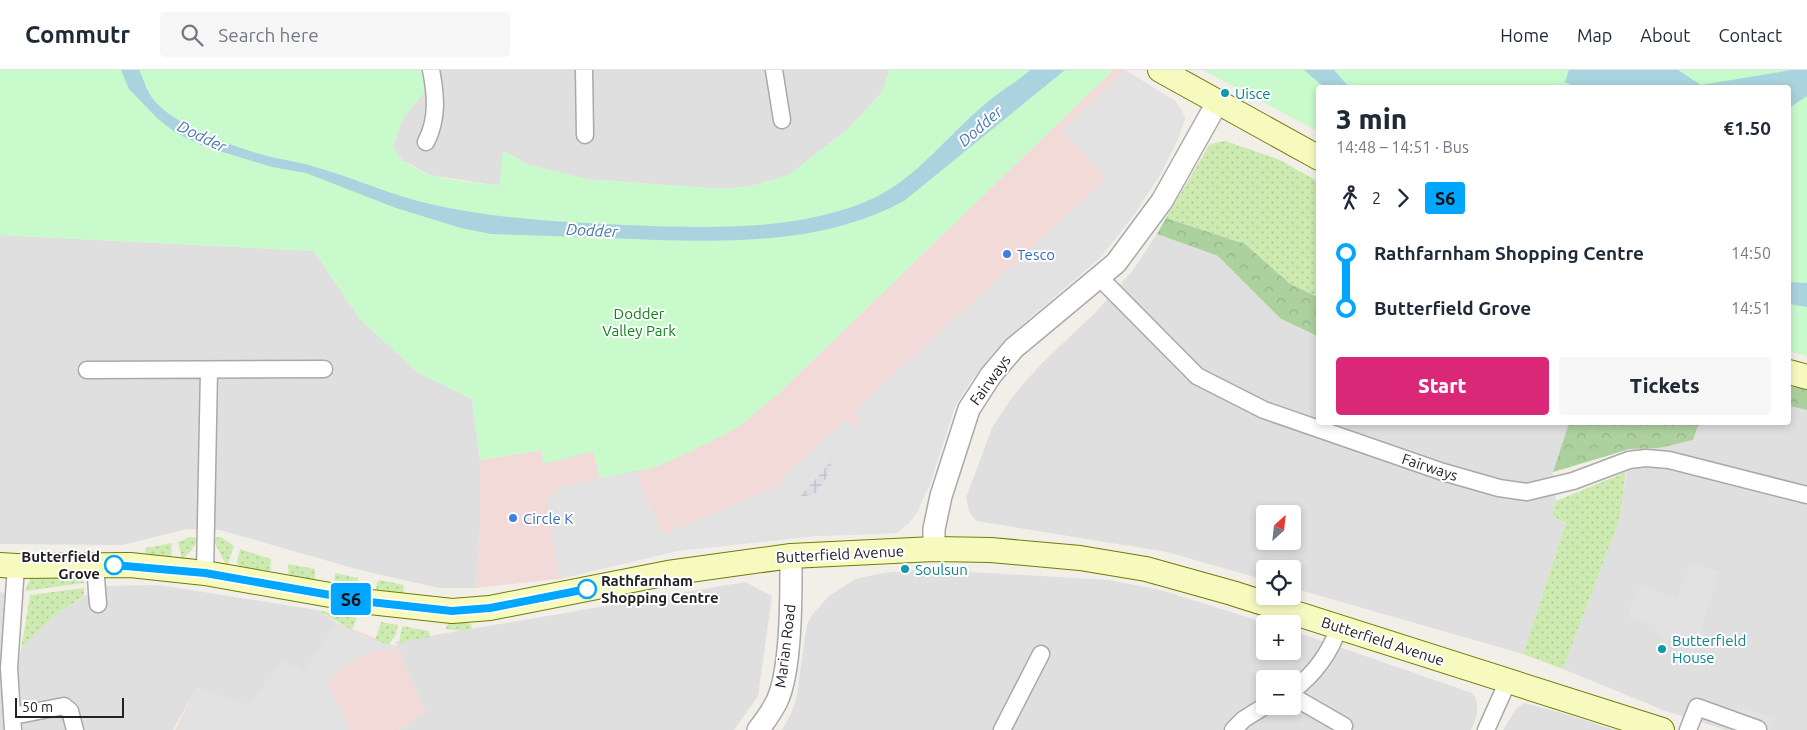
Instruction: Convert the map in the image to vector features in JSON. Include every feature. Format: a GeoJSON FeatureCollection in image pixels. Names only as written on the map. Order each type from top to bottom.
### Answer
{"type":"FeatureCollection","features":[{"type":"Feature","properties":{"kind":"main road"},"geometry":{"type":"LineString","coordinates":[[1160,70],[1316,156]]}},
{"type":"Feature","properties":{"kind":"main road"},"geometry":{"type":"LineString","coordinates":[[1791,373],[1807,377]]}},
{"type":"Feature","properties":{"kind":"main road","name":"Butterfield Avenue"},"geometry":{"type":"LineString","coordinates":[[8,566],[130,565],[205,573],[370,602],[452,611],[490,608],[668,573],[791,556],[934,549],[991,550],[1080,558],[1146,569],[1338,626],[1662,730]]}},
{"type":"Feature","properties":{"kind":"street"},"geometry":{"type":"LineString","coordinates":[[426,142],[432,129],[435,104],[431,70]]}},
{"type":"Feature","properties":{"kind":"street"},"geometry":{"type":"LineString","coordinates":[[584,70],[585,135]]}},
{"type":"Feature","properties":{"kind":"street"},"geometry":{"type":"LineString","coordinates":[[774,70],[782,120]]}},
{"type":"Feature","properties":{"kind":"street","name":"Fairways"},"geometry":{"type":"LineString","coordinates":[[934,549],[934,529],[941,496],[969,409],[990,375],[1014,348],[1116,263],[1162,201],[1217,103]]}},
{"type":"Feature","properties":{"kind":"street","name":"Fairways"},"geometry":{"type":"LineString","coordinates":[[1099,277],[1197,376],[1264,410],[1443,472],[1499,488],[1528,492],[1573,481],[1628,460],[1646,458],[1669,460],[1807,495]]}},
{"type":"Feature","properties":{"kind":"street"},"geometry":{"type":"LineString","coordinates":[[87,370],[324,368]]}},
{"type":"Feature","properties":{"kind":"street"},"geometry":{"type":"LineString","coordinates":[[205,573],[209,370]]}},
{"type":"Feature","properties":{"kind":"street","name":"Marian Road"},"geometry":{"type":"LineString","coordinates":[[758,730],[778,700],[784,670],[790,612],[791,556]]}},
{"type":"Feature","properties":{"kind":"street"},"geometry":{"type":"LineString","coordinates":[[95,565],[98,604]]}},
{"type":"Feature","properties":{"kind":"street"},"geometry":{"type":"LineString","coordinates":[[8,566],[9,668],[13,723],[64,706],[70,711],[75,730]]}},
{"type":"Feature","properties":{"kind":"street"},"geometry":{"type":"LineString","coordinates":[[1301,682],[1309,675],[1330,643],[1338,626]]}},
{"type":"Feature","properties":{"kind":"street"},"geometry":{"type":"LineString","coordinates":[[1002,730],[1041,654]]}},
{"type":"Feature","properties":{"kind":"street"},"geometry":{"type":"LineString","coordinates":[[1486,730],[1508,681]]}},
{"type":"Feature","properties":{"kind":"street"},"geometry":{"type":"LineString","coordinates":[[1301,700],[1346,722]]}},
{"type":"Feature","properties":{"kind":"street"},"geometry":{"type":"LineString","coordinates":[[1688,730],[1697,707],[1758,729]]}},
{"type":"Feature","properties":{"kind":"street"},"geometry":{"type":"LineString","coordinates":[[1233,730],[1244,719],[1256,712]]}},
{"type":"Feature","properties":{"kind":"shaded area"},"geometry":{"type":"Polygon","coordinates":[[[425,70],[889,70],[883,91],[849,128],[789,175],[747,187],[720,189],[587,179],[527,164],[504,151],[500,186],[430,175],[399,158],[393,147],[403,118],[426,90],[425,70]]]}},
{"type":"Feature","properties":{"kind":"shaded area","name":"Rathfarnham Shopping Centre"},"geometry":{"type":"Polygon","coordinates":[[[1113,70],[1125,70],[1175,101],[1185,118],[1178,139],[1161,173],[1136,212],[1101,257],[1020,326],[992,354],[971,381],[955,406],[930,484],[917,512],[909,523],[897,533],[815,536],[677,551],[559,579],[476,588],[480,529],[480,460],[542,450],[543,463],[593,451],[600,478],[778,394],[1113,70]]]}},
{"type":"Feature","properties":{"kind":"shaded area"},"geometry":{"type":"Polygon","coordinates":[[[1125,70],[1175,101],[1185,118],[1178,139],[1161,173],[1136,212],[1101,257],[1020,326],[992,354],[971,381],[955,406],[930,484],[917,512],[909,523],[897,533],[815,536],[677,551],[559,579],[547,495],[558,494],[557,488],[635,471],[663,535],[785,482],[783,477],[846,419],[853,426],[860,426],[861,420],[853,412],[1107,178],[1062,131],[1125,70]]]}},
{"type":"Feature","properties":{"kind":"shaded area"},"geometry":{"type":"Polygon","coordinates":[[[1157,234],[1218,256],[1281,319],[1316,336],[1316,425],[1568,425],[1553,472],[1556,501],[1552,516],[1566,523],[1523,654],[1301,590],[1301,560],[1256,560],[1256,577],[1167,552],[976,521],[969,511],[966,498],[992,428],[1012,397],[1041,364],[1096,312],[1133,270],[1157,234]]]}},
{"type":"Feature","properties":{"kind":"shaded area"},"geometry":{"type":"Polygon","coordinates":[[[0,235],[314,251],[359,318],[417,372],[472,399],[480,461],[480,529],[476,588],[439,588],[356,569],[220,530],[187,529],[122,545],[0,544],[0,235]]]}},
{"type":"Feature","properties":{"kind":"shaded area"},"geometry":{"type":"Polygon","coordinates":[[[1791,406],[1807,410],[1807,730],[1726,730],[1663,710],[1563,669],[1620,518],[1630,449],[1659,448],[1693,440],[1698,425],[1791,425],[1791,406]]]}},
{"type":"Feature","properties":{"kind":"shaded area"},"geometry":{"type":"Polygon","coordinates":[[[834,458],[826,478],[816,493],[799,498],[834,458]]]}},
{"type":"Feature","properties":{"kind":"shaded area"},"geometry":{"type":"Polygon","coordinates":[[[1690,564],[1719,571],[1695,650],[1661,636],[1654,625],[1627,617],[1640,585],[1677,599],[1690,564]]]}},
{"type":"Feature","properties":{"kind":"shaded area"},"geometry":{"type":"Polygon","coordinates":[[[923,569],[1108,580],[1161,590],[1256,620],[1256,660],[1301,660],[1301,634],[1472,693],[1477,701],[1477,715],[1471,730],[782,730],[791,714],[797,695],[807,625],[812,615],[829,596],[855,579],[883,573],[923,569]]]}},
{"type":"Feature","properties":{"kind":"shaded area"},"geometry":{"type":"Polygon","coordinates":[[[745,582],[772,596],[758,696],[734,730],[399,730],[425,711],[395,642],[745,582]]]}},
{"type":"Feature","properties":{"kind":"shaded area"},"geometry":{"type":"Polygon","coordinates":[[[159,585],[317,610],[337,623],[305,672],[283,661],[249,705],[197,688],[173,730],[23,730],[18,666],[21,650],[35,631],[50,618],[101,586],[159,585]]]}},
{"type":"Feature","properties":{"kind":"shaded area"},"geometry":{"type":"Polygon","coordinates":[[[0,592],[10,595],[6,730],[0,730],[0,592]]]}},
{"type":"Feature","properties":{"kind":"shaded area"},"geometry":{"type":"Polygon","coordinates":[[[337,623],[398,647],[425,712],[399,730],[175,730],[197,688],[249,705],[283,661],[305,672],[337,623]]]}},
{"type":"Feature","properties":{"kind":"shaded area"},"geometry":{"type":"Polygon","coordinates":[[[337,623],[389,645],[395,645],[396,650],[376,650],[354,659],[327,681],[350,730],[178,730],[197,688],[249,705],[283,661],[305,672],[337,623]]]}},
{"type":"Feature","properties":{"kind":"shaded area"},"geometry":{"type":"Polygon","coordinates":[[[1524,703],[1615,730],[1503,730],[1516,709],[1524,703]]]}},
{"type":"Feature","properties":{"kind":"shaded area"},"geometry":{"type":"Polygon","coordinates":[[[1738,705],[1774,719],[1770,730],[1728,730],[1709,723],[1712,713],[1733,720],[1738,705]]]}},
{"type":"Feature","properties":{"kind":"green space","name":"Dodder Valley Park"},"geometry":{"type":"Polygon","coordinates":[[[0,70],[425,70],[426,90],[403,118],[393,147],[401,158],[412,167],[425,173],[455,180],[499,186],[503,151],[527,164],[587,179],[720,189],[747,187],[789,175],[849,128],[883,91],[889,70],[1113,70],[778,394],[736,429],[653,468],[600,478],[593,451],[543,464],[541,450],[480,460],[472,399],[417,372],[359,318],[314,251],[0,235],[0,70]]]}},
{"type":"Feature","properties":{"kind":"green space"},"geometry":{"type":"Polygon","coordinates":[[[1203,70],[1807,70],[1807,356],[1791,352],[1791,85],[1316,85],[1316,130],[1203,70]]]}},
{"type":"Feature","properties":{"kind":"green space"},"geometry":{"type":"Polygon","coordinates":[[[1225,141],[1278,159],[1316,180],[1316,296],[1289,283],[1245,244],[1166,218],[1210,144],[1225,141]]]}},
{"type":"Feature","properties":{"kind":"green space"},"geometry":{"type":"Polygon","coordinates":[[[1166,218],[1245,244],[1289,283],[1316,296],[1316,336],[1281,319],[1218,256],[1157,234],[1166,218]]]}},
{"type":"Feature","properties":{"kind":"green space"},"geometry":{"type":"Polygon","coordinates":[[[1791,386],[1807,390],[1807,410],[1791,406],[1791,386]]]}},
{"type":"Feature","properties":{"kind":"green space"},"geometry":{"type":"Polygon","coordinates":[[[1568,425],[1698,425],[1693,440],[1659,448],[1630,449],[1553,472],[1568,425]]]}},
{"type":"Feature","properties":{"kind":"green space"},"geometry":{"type":"Polygon","coordinates":[[[1626,472],[1620,518],[1563,669],[1523,654],[1566,523],[1552,516],[1556,501],[1626,472]]]}},
{"type":"Feature","properties":{"kind":"green space"},"geometry":{"type":"Polygon","coordinates":[[[190,537],[199,538],[191,551],[182,559],[178,542],[190,537]]]}},
{"type":"Feature","properties":{"kind":"green space"},"geometry":{"type":"Polygon","coordinates":[[[221,537],[234,546],[227,567],[213,538],[221,537]]]}},
{"type":"Feature","properties":{"kind":"green space"},"geometry":{"type":"Polygon","coordinates":[[[172,543],[171,559],[146,557],[145,548],[172,543]]]}},
{"type":"Feature","properties":{"kind":"green space"},"geometry":{"type":"Polygon","coordinates":[[[240,549],[271,559],[270,575],[240,569],[237,562],[240,549]]]}},
{"type":"Feature","properties":{"kind":"green space"},"geometry":{"type":"Polygon","coordinates":[[[288,564],[315,569],[315,583],[289,578],[288,564]]]}},
{"type":"Feature","properties":{"kind":"green space"},"geometry":{"type":"Polygon","coordinates":[[[335,573],[358,578],[357,588],[334,586],[335,573]]]}},
{"type":"Feature","properties":{"kind":"green space"},"geometry":{"type":"Polygon","coordinates":[[[36,576],[81,577],[84,583],[25,591],[30,579],[36,576]]]}},
{"type":"Feature","properties":{"kind":"green space"},"geometry":{"type":"Polygon","coordinates":[[[380,580],[404,585],[403,596],[376,591],[377,582],[380,580]]]}},
{"type":"Feature","properties":{"kind":"green space"},"geometry":{"type":"Polygon","coordinates":[[[84,588],[84,596],[50,620],[21,650],[30,595],[84,588]]]}},
{"type":"Feature","properties":{"kind":"green space"},"geometry":{"type":"Polygon","coordinates":[[[317,610],[357,618],[352,630],[317,610]]]}},
{"type":"Feature","properties":{"kind":"green space"},"geometry":{"type":"Polygon","coordinates":[[[381,622],[398,625],[396,634],[389,645],[375,640],[381,622]]]}},
{"type":"Feature","properties":{"kind":"green space"},"geometry":{"type":"Polygon","coordinates":[[[449,623],[468,623],[471,624],[472,629],[462,631],[445,629],[449,623]]]}},
{"type":"Feature","properties":{"kind":"green space"},"geometry":{"type":"Polygon","coordinates":[[[402,626],[429,631],[430,637],[399,643],[402,626]]]}},
{"type":"Feature","properties":{"kind":"water","name":"Dodder"},"geometry":{"type":"Polygon","coordinates":[[[121,70],[139,70],[149,93],[157,104],[184,123],[218,140],[270,157],[327,170],[430,204],[479,213],[577,223],[717,227],[747,226],[807,219],[865,202],[884,193],[918,168],[979,109],[1030,70],[1065,70],[904,201],[875,215],[845,225],[784,237],[689,241],[491,234],[461,228],[396,208],[306,173],[272,167],[203,146],[176,133],[158,119],[129,89],[121,70]]]}},
{"type":"Feature","properties":{"kind":"water"},"geometry":{"type":"Polygon","coordinates":[[[1304,70],[1334,70],[1347,85],[1322,85],[1304,70]]]}},
{"type":"Feature","properties":{"kind":"water"},"geometry":{"type":"Polygon","coordinates":[[[1569,70],[1678,70],[1701,85],[1571,85],[1565,82],[1569,70]]]}},
{"type":"Feature","properties":{"kind":"water"},"geometry":{"type":"Polygon","coordinates":[[[1792,70],[1807,70],[1807,96],[1791,107],[1791,85],[1701,85],[1792,70]]]}},
{"type":"Feature","properties":{"kind":"water"},"geometry":{"type":"Polygon","coordinates":[[[1791,282],[1807,283],[1807,307],[1791,304],[1791,282]]]}},
{"type":"Feature","properties":{"kind":"bus line","name":"S6"},"geometry":{"type":"LineString","coordinates":[[114,565],[205,573],[370,602],[452,611],[490,608],[587,589]]}},
{"type":"Feature","properties":{"kind":"place","name":"Uisce"},"geometry":{"type":"Point","coordinates":[1225,93]}},
{"type":"Feature","properties":{"kind":"place","name":"Tesco"},"geometry":{"type":"Point","coordinates":[1007,254]}},
{"type":"Feature","properties":{"kind":"place","name":"Circle K"},"geometry":{"type":"Point","coordinates":[513,518]}},
{"type":"Feature","properties":{"kind":"place","name":"Butterfield Grove"},"geometry":{"type":"Point","coordinates":[114,565]}},
{"type":"Feature","properties":{"kind":"place","name":"Soulsun"},"geometry":{"type":"Point","coordinates":[905,569]}},
{"type":"Feature","properties":{"kind":"place","name":"Rathfarnham Shopping Centre"},"geometry":{"type":"Point","coordinates":[587,589]}},
{"type":"Feature","properties":{"kind":"place","name":"Butterfield House"},"geometry":{"type":"Point","coordinates":[1662,649]}}]}
